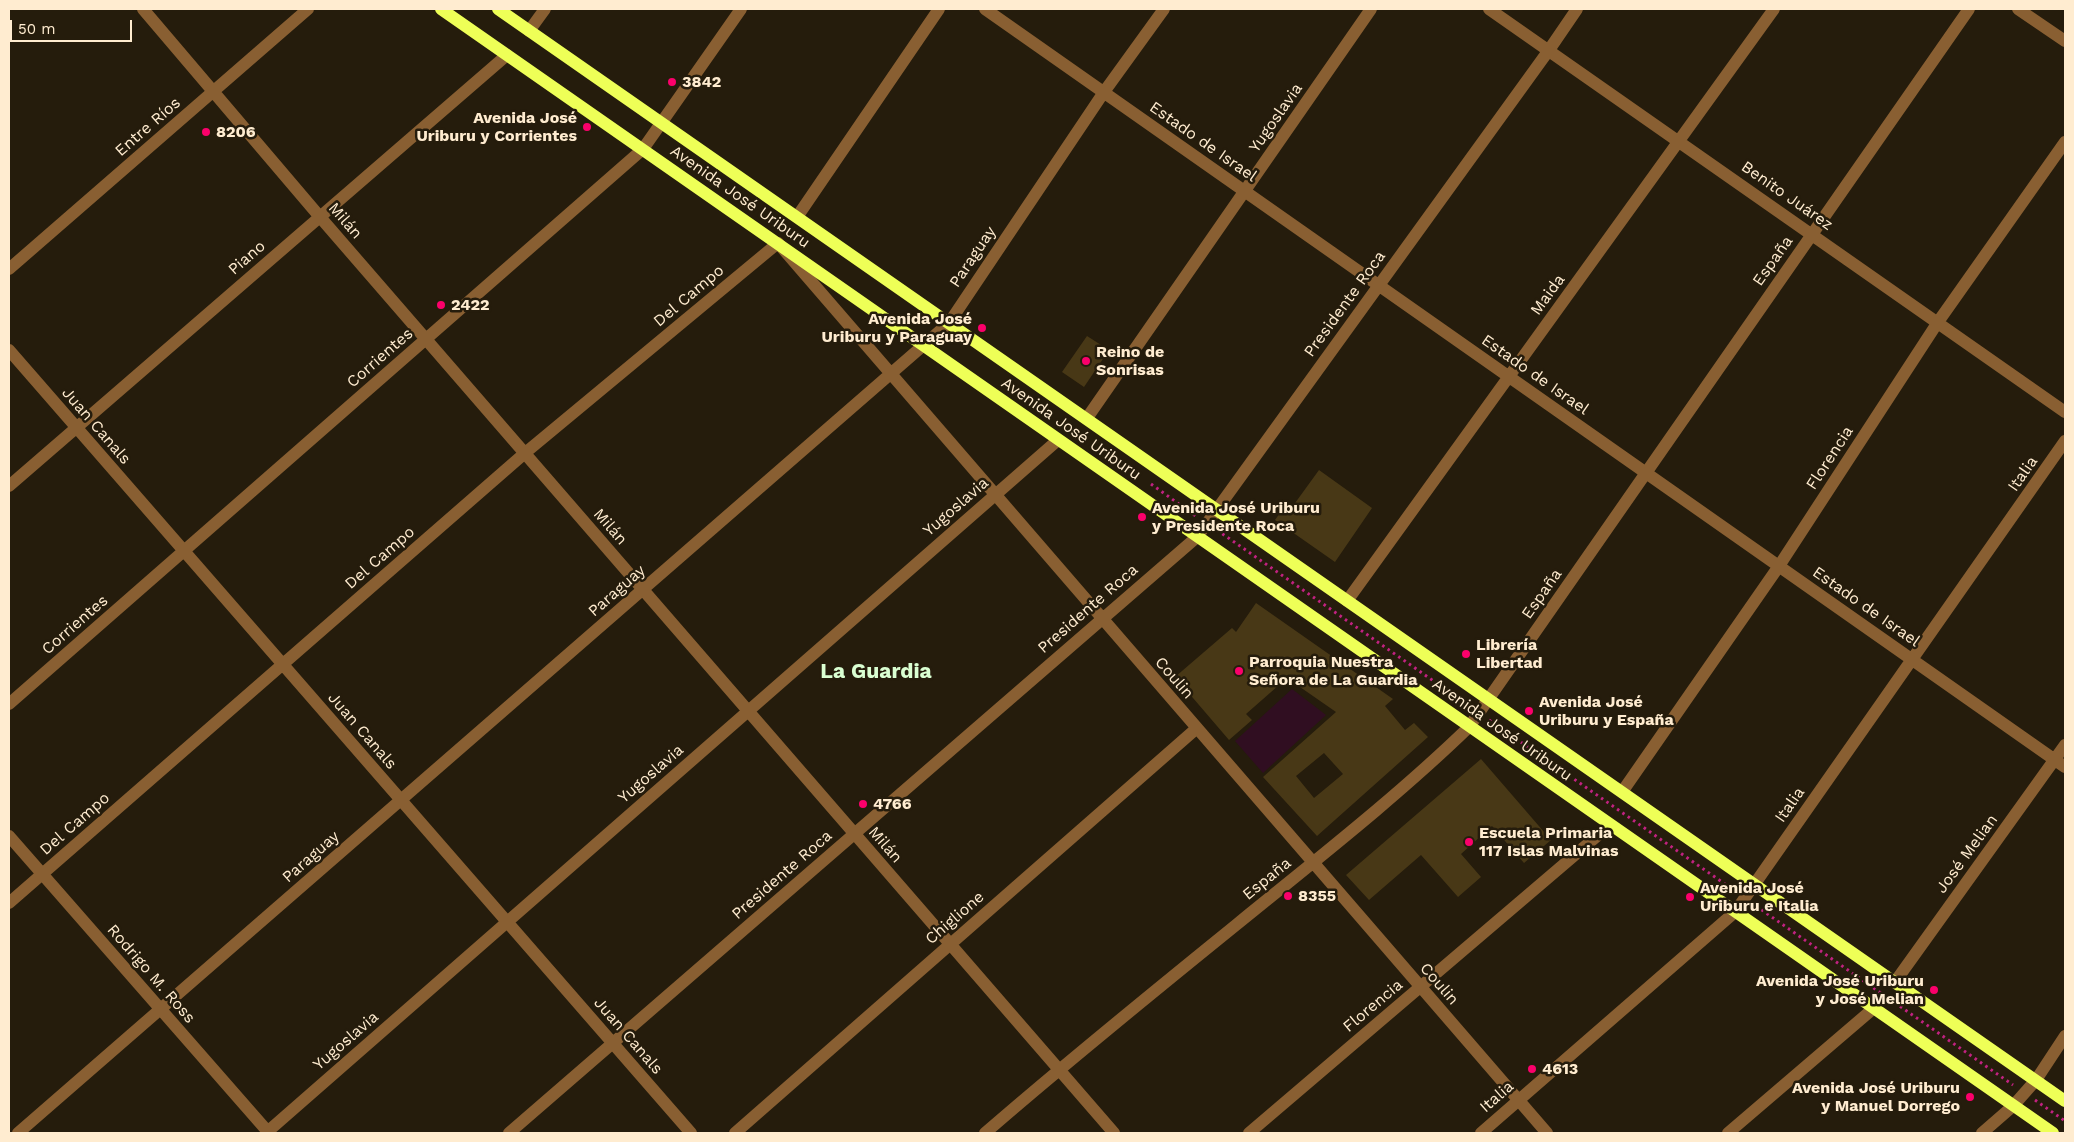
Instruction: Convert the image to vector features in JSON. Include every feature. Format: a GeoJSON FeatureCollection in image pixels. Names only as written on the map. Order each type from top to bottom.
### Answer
{"type":"FeatureCollection","features":[{"type":"Feature","properties":{"kind":"main road","name":"Avenida José Uriburu"},"geometry":{"type":"LineString","coordinates":[[441,9],[2053,1133]]}},
{"type":"Feature","properties":{"kind":"main road","name":"Avenida José Uriburu"},"geometry":{"type":"LineString","coordinates":[[498,9],[2065,1101]]}},
{"type":"Feature","properties":{"kind":"street","name":"Milán"},"geometry":{"type":"LineString","coordinates":[[143,9],[320,217],[1114,1133]]}},
{"type":"Feature","properties":{"kind":"street","name":"Entre Ríos"},"geometry":{"type":"LineString","coordinates":[[9,269],[308,9]]}},
{"type":"Feature","properties":{"kind":"street"},"geometry":{"type":"LineString","coordinates":[[529,30],[545,9]]}},
{"type":"Feature","properties":{"kind":"street","name":"Corrientes"},"geometry":{"type":"LineString","coordinates":[[9,704],[643,149],[741,9]]}},
{"type":"Feature","properties":{"kind":"street"},"geometry":{"type":"LineString","coordinates":[[797,217],[939,9]]}},
{"type":"Feature","properties":{"kind":"street","name":"Estado de Israel"},"geometry":{"type":"LineString","coordinates":[[985,9],[2060,763]]}},
{"type":"Feature","properties":{"kind":"street","name":"Paraguay"},"geometry":{"type":"LineString","coordinates":[[18,1133],[949,323],[1104,92],[1164,9]]}},
{"type":"Feature","properties":{"kind":"street","name":"Yugoslavia"},"geometry":{"type":"LineString","coordinates":[[1087,418],[1371,9]]}},
{"type":"Feature","properties":{"kind":"street","name":"Benito Juárez"},"geometry":{"type":"LineString","coordinates":[[1489,9],[1812,233],[2065,412]]}},
{"type":"Feature","properties":{"kind":"street","name":"Presidente Roca"},"geometry":{"type":"LineString","coordinates":[[509,1133],[1197,537],[1577,9]]}},
{"type":"Feature","properties":{"kind":"street","name":"Maida"},"geometry":{"type":"LineString","coordinates":[[1347,601],[1774,9]]}},
{"type":"Feature","properties":{"kind":"street","name":"España"},"geometry":{"type":"LineString","coordinates":[[985,1133],[1058,1070],[1313,863],[1440,755],[1469,727],[1969,9]]}},
{"type":"Feature","properties":{"kind":"street"},"geometry":{"type":"LineString","coordinates":[[2018,9],[2065,41]]}},
{"type":"Feature","properties":{"kind":"street","name":"Piano"},"geometry":{"type":"LineString","coordinates":[[9,486],[507,55]]}},
{"type":"Feature","properties":{"kind":"street","name":"Florencia"},"geometry":{"type":"LineString","coordinates":[[1622,792],[1779,566],[1938,322],[2065,142]]}},
{"type":"Feature","properties":{"kind":"street","name":"Coulin"},"geometry":{"type":"LineString","coordinates":[[778,243],[1547,1133]]}},
{"type":"Feature","properties":{"kind":"street","name":"Del Campo"},"geometry":{"type":"LineString","coordinates":[[9,903],[525,454],[778,243]]}},
{"type":"Feature","properties":{"kind":"street","name":"Juan Canals"},"geometry":{"type":"LineString","coordinates":[[9,350],[691,1133]]}},
{"type":"Feature","properties":{"kind":"street","name":"Yugoslavia"},"geometry":{"type":"LineString","coordinates":[[267,1133],[1058,440]]}},
{"type":"Feature","properties":{"kind":"street","name":"Italia"},"geometry":{"type":"LineString","coordinates":[[1481,1133],[1735,912],[2065,441]]}},
{"type":"Feature","properties":{"kind":"street","name":"Chiglione"},"geometry":{"type":"LineString","coordinates":[[735,1133],[1197,728]]}},
{"type":"Feature","properties":{"kind":"street","name":"José Melian"},"geometry":{"type":"LineString","coordinates":[[1895,982],[2060,763],[2065,745]]}},
{"type":"Feature","properties":{"kind":"street","name":"Florencia"},"geometry":{"type":"LineString","coordinates":[[1249,1133],[1610,825]]}},
{"type":"Feature","properties":{"kind":"street","name":"Rodrigo M. Ross"},"geometry":{"type":"LineString","coordinates":[[9,836],[267,1133]]}},
{"type":"Feature","properties":{"kind":"street"},"geometry":{"type":"LineString","coordinates":[[1728,1133],[1874,1008]]}},
{"type":"Feature","properties":{"kind":"street"},"geometry":{"type":"LineString","coordinates":[[1982,1133],[2013,1106],[2036,1080],[2065,1036]]}},
{"type":"Feature","properties":{"kind":"path"},"geometry":{"type":"LineString","coordinates":[[1143,479],[2065,1122]]}},
{"type":"Feature","properties":{"kind":"shaded area"},"geometry":{"type":"Polygon","coordinates":[[[1292,689],[1326,715],[1263,773],[1235,741],[1292,689]]]}},
{"type":"Feature","properties":{"kind":"building","name":"Reino de Sonrisas"},"geometry":{"type":"Polygon","coordinates":[[[1087,336],[1109,350],[1084,387],[1062,372],[1087,336]]]}},
{"type":"Feature","properties":{"kind":"building"},"geometry":{"type":"Polygon","coordinates":[[[1319,470],[1372,508],[1335,562],[1275,520],[1285,506],[1290,510],[1319,470]]]}},
{"type":"Feature","properties":{"kind":"building"},"geometry":{"type":"Polygon","coordinates":[[[1256,603],[1393,699],[1385,706],[1405,730],[1414,723],[1428,737],[1317,836],[1263,777],[1336,712],[1287,678],[1246,714],[1252,720],[1229,740],[1175,677],[1232,628],[1236,632],[1256,603]],[[1324,753],[1296,776],[1314,798],[1343,774],[1324,753]]]}},
{"type":"Feature","properties":{"kind":"building","name":"Escuela Primaria 117 Islas Malvinas"},"geometry":{"type":"Polygon","coordinates":[[[1481,759],[1551,840],[1524,863],[1492,826],[1461,854],[1481,877],[1458,897],[1421,855],[1369,900],[1346,875],[1481,759]]]}},
{"type":"Feature","properties":{"kind":"place","name":"3842"},"geometry":{"type":"Point","coordinates":[672,82]}},
{"type":"Feature","properties":{"kind":"place","name":"Avenida José Uriburu y Corrientes"},"geometry":{"type":"Point","coordinates":[587,127]}},
{"type":"Feature","properties":{"kind":"place","name":"8206"},"geometry":{"type":"Point","coordinates":[206,132]}},
{"type":"Feature","properties":{"kind":"place","name":"2422"},"geometry":{"type":"Point","coordinates":[441,305]}},
{"type":"Feature","properties":{"kind":"place","name":"Avenida José Uriburu y Paraguay"},"geometry":{"type":"Point","coordinates":[982,328]}},
{"type":"Feature","properties":{"kind":"place","name":"Reino de Sonrisas"},"geometry":{"type":"Point","coordinates":[1086,361]}},
{"type":"Feature","properties":{"kind":"place","name":"Avenida José Uriburu y Presidente Roca"},"geometry":{"type":"Point","coordinates":[1142,517]}},
{"type":"Feature","properties":{"kind":"place","name":"Librería Libertad"},"geometry":{"type":"Point","coordinates":[1466,654]}},
{"type":"Feature","properties":{"kind":"place","name":"Parroquia Nuestra Señora de La Guardia"},"geometry":{"type":"Point","coordinates":[1239,671]}},
{"type":"Feature","properties":{"kind":"place","name":"Avenida José Uriburu y España"},"geometry":{"type":"Point","coordinates":[1529,711]}},
{"type":"Feature","properties":{"kind":"place","name":"4766"},"geometry":{"type":"Point","coordinates":[863,804]}},
{"type":"Feature","properties":{"kind":"place","name":"Escuela Primaria 117 Islas Malvinas"},"geometry":{"type":"Point","coordinates":[1469,842]}},
{"type":"Feature","properties":{"kind":"place","name":"8355"},"geometry":{"type":"Point","coordinates":[1288,896]}},
{"type":"Feature","properties":{"kind":"place","name":"Avenida José Uriburu e Italia"},"geometry":{"type":"Point","coordinates":[1690,897]}},
{"type":"Feature","properties":{"kind":"place","name":"Avenida José Uriburu y José Melian"},"geometry":{"type":"Point","coordinates":[1934,990]}},
{"type":"Feature","properties":{"kind":"place","name":"4613"},"geometry":{"type":"Point","coordinates":[1532,1069]}},
{"type":"Feature","properties":{"kind":"place","name":"Avenida José Uriburu y Manuel Dorrego"},"geometry":{"type":"Point","coordinates":[1970,1097]}},
{"type":"Feature","properties":{"kind":"district","name":"La Guardia"},"geometry":{"type":"Point","coordinates":[876,672]}}]}
